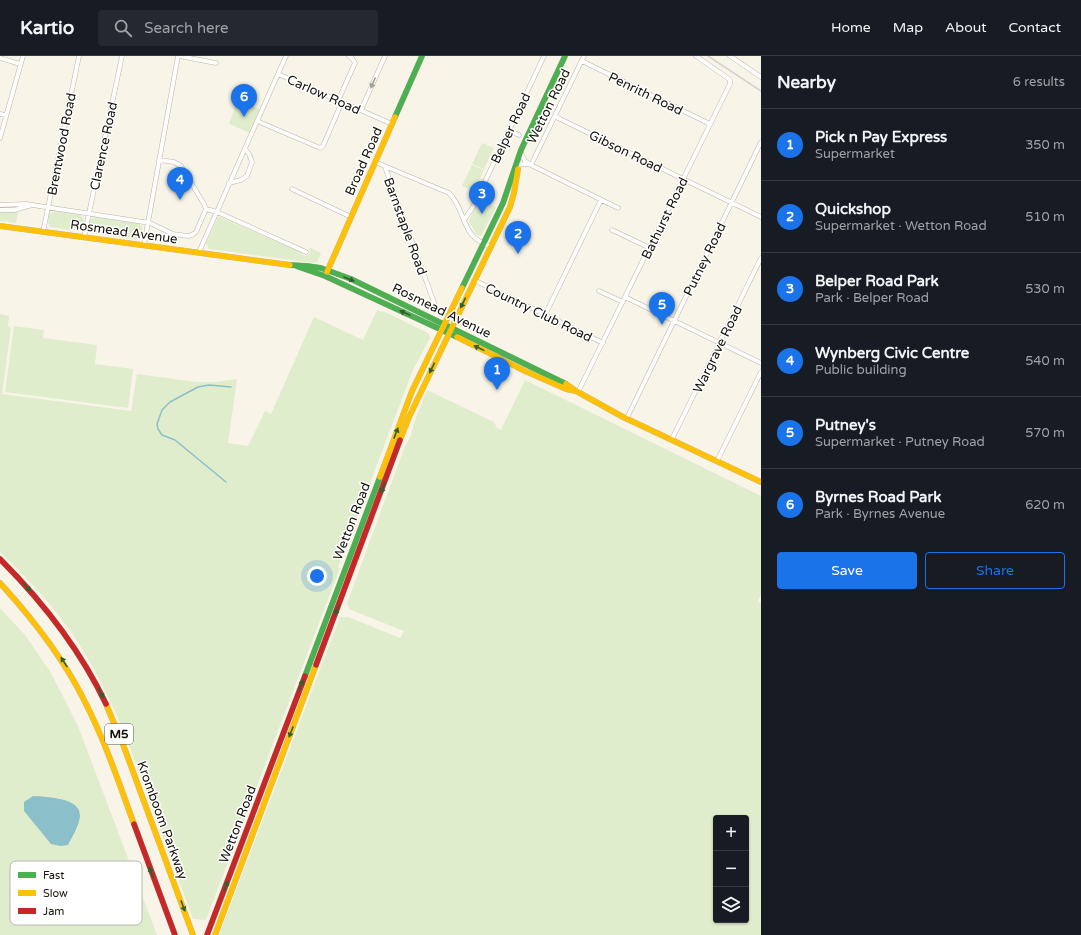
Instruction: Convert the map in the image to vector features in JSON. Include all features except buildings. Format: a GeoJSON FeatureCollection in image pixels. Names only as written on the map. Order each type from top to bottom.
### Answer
{"type":"FeatureCollection","features":[{"type":"Feature","properties":{"kind":"main road","name":"Broad Road"},"geometry":{"type":"LineString","coordinates":[[325,276],[422,56]]}},
{"type":"Feature","properties":{"kind":"main road","name":"Wetton Road"},"geometry":{"type":"LineString","coordinates":[[207,935],[412,391],[503,203],[519,155],[565,56]]}},
{"type":"Feature","properties":{"kind":"main road","name":"Wetton Road"},"geometry":{"type":"LineString","coordinates":[[215,935],[409,417],[448,333],[510,207],[524,145]]}},
{"type":"Feature","properties":{"kind":"main road","name":"Rosmead Avenue"},"geometry":{"type":"LineString","coordinates":[[0,226],[293,265],[325,276],[441,329],[525,371],[566,389],[577,392]]}},
{"type":"Feature","properties":{"kind":"main road","name":"Rosmead Avenue"},"geometry":{"type":"LineString","coordinates":[[293,265],[305,264],[328,270],[370,288],[568,385],[577,392],[627,418],[761,482]]}},
{"type":"Feature","properties":{"kind":"main road","name":"Kromboom Parkway"},"geometry":{"type":"LineString","coordinates":[[0,559],[30,590],[64,631],[101,692],[122,739],[193,935]]}},
{"type":"Feature","properties":{"kind":"main road","name":"M5"},"geometry":{"type":"LineString","coordinates":[[0,583],[31,617],[49,640],[85,699],[94,717],[175,935]]}},
{"type":"Feature","properties":{"kind":"street"},"geometry":{"type":"LineString","coordinates":[[0,138],[22,56]]}},
{"type":"Feature","properties":{"kind":"street","name":"Brentwood Road"},"geometry":{"type":"LineString","coordinates":[[43,232],[79,56]]}},
{"type":"Feature","properties":{"kind":"street","name":"Clarence Road"},"geometry":{"type":"LineString","coordinates":[[84,237],[122,56]]}},
{"type":"Feature","properties":{"kind":"street"},"geometry":{"type":"LineString","coordinates":[[144,245],[178,56],[216,64]]}},
{"type":"Feature","properties":{"kind":"street"},"geometry":{"type":"LineString","coordinates":[[199,252],[286,56]]}},
{"type":"Feature","properties":{"kind":"street"},"geometry":{"type":"LineString","coordinates":[[257,121],[320,148],[323,146],[355,63],[349,56]]}},
{"type":"Feature","properties":{"kind":"street"},"geometry":{"type":"LineString","coordinates":[[361,110],[385,56]]}},
{"type":"Feature","properties":{"kind":"street","name":"Belper Road"},"geometry":{"type":"LineString","coordinates":[[464,220],[473,207],[544,56]]}},
{"type":"Feature","properties":{"kind":"street","name":"Wetton Road"},"geometry":{"type":"LineString","coordinates":[[531,165],[556,117],[584,56]]}},
{"type":"Feature","properties":{"kind":"street","name":"Bathurst Road"},"geometry":{"type":"LineString","coordinates":[[577,392],[626,297],[730,81],[727,77],[696,56]]}},
{"type":"Feature","properties":{"kind":"street"},"geometry":{"type":"LineString","coordinates":[[730,56],[761,76]]}},
{"type":"Feature","properties":{"kind":"street"},"geometry":{"type":"LineString","coordinates":[[0,58],[20,64]]}},
{"type":"Feature","properties":{"kind":"street","name":"Penrith Road"},"geometry":{"type":"LineString","coordinates":[[582,62],[710,124]]}},
{"type":"Feature","properties":{"kind":"street","name":"Carlow Road"},"geometry":{"type":"LineString","coordinates":[[278,74],[392,124]]}},
{"type":"Feature","properties":{"kind":"street"},"geometry":{"type":"LineString","coordinates":[[0,114],[6,115]]}},
{"type":"Feature","properties":{"kind":"street","name":"Gibson Road"},"geometry":{"type":"LineString","coordinates":[[556,117],[761,217]]}},
{"type":"Feature","properties":{"kind":"street"},"geometry":{"type":"LineString","coordinates":[[509,131],[519,135]]}},
{"type":"Feature","properties":{"kind":"street","name":"Putney Road"},"geometry":{"type":"LineString","coordinates":[[627,418],[761,142]]}},
{"type":"Feature","properties":{"kind":"street"},"geometry":{"type":"LineString","coordinates":[[230,184],[247,176],[252,162],[245,149]]}},
{"type":"Feature","properties":{"kind":"street"},"geometry":{"type":"LineString","coordinates":[[522,155],[525,161],[531,165],[618,208]]}},
{"type":"Feature","properties":{"kind":"street"},"geometry":{"type":"LineString","coordinates":[[159,160],[174,162],[181,166],[206,209],[217,212],[306,252]]}},
{"type":"Feature","properties":{"kind":"street"},"geometry":{"type":"LineString","coordinates":[[375,162],[449,193],[456,202],[473,236],[491,247]]}},
{"type":"Feature","properties":{"kind":"street"},"geometry":{"type":"LineString","coordinates":[[519,165],[531,165]]}},
{"type":"Feature","properties":{"kind":"street","name":"Barnstaple Road"},"geometry":{"type":"LineString","coordinates":[[385,167],[436,308]]}},
{"type":"Feature","properties":{"kind":"street"},"geometry":{"type":"LineString","coordinates":[[292,190],[351,217]]}},
{"type":"Feature","properties":{"kind":"street"},"geometry":{"type":"LineString","coordinates":[[545,315],[601,200]]}},
{"type":"Feature","properties":{"kind":"street","name":"Rosmead Avenue"},"geometry":{"type":"LineString","coordinates":[[0,205],[24,204],[148,223],[154,224],[172,234],[190,236],[196,232],[206,209]]}},
{"type":"Feature","properties":{"kind":"street","name":"Rosmead Avenue"},"geometry":{"type":"LineString","coordinates":[[0,210],[14,210],[32,205]]}},
{"type":"Feature","properties":{"kind":"street"},"geometry":{"type":"LineString","coordinates":[[612,230],[650,248]]}},
{"type":"Feature","properties":{"kind":"street","name":"Wargrave Road"},"geometry":{"type":"LineString","coordinates":[[672,439],[761,258]]}},
{"type":"Feature","properties":{"kind":"street","name":"Country Club Road"},"geometry":{"type":"LineString","coordinates":[[474,280],[603,343]]}},
{"type":"Feature","properties":{"kind":"street"},"geometry":{"type":"LineString","coordinates":[[599,290],[623,302]]}},
{"type":"Feature","properties":{"kind":"street"},"geometry":{"type":"LineString","coordinates":[[626,297],[761,363]]}},
{"type":"Feature","properties":{"kind":"street"},"geometry":{"type":"LineString","coordinates":[[718,461],[761,372]]}},
{"type":"Feature","properties":{"kind":"green space"},"geometry":{"type":"Polygon","coordinates":[[[238,100],[260,109],[250,133],[229,124],[238,100]]]}},
{"type":"Feature","properties":{"kind":"green space"},"geometry":{"type":"Polygon","coordinates":[[[482,143],[494,148],[484,169],[472,164],[482,143]]]}},
{"type":"Feature","properties":{"kind":"green space"},"geometry":{"type":"Polygon","coordinates":[[[472,165],[484,170],[474,191],[462,186],[472,165]]]}},
{"type":"Feature","properties":{"kind":"green space"},"geometry":{"type":"Polygon","coordinates":[[[479,200],[496,207],[481,236],[476,234],[469,221],[479,200]]]}},
{"type":"Feature","properties":{"kind":"green space"},"geometry":{"type":"Polygon","coordinates":[[[0,211],[18,211],[16,223],[0,221],[0,211]]]}},
{"type":"Feature","properties":{"kind":"green space"},"geometry":{"type":"Polygon","coordinates":[[[54,211],[81,215],[84,220],[83,228],[77,231],[50,227],[48,223],[49,214],[54,211]]]}},
{"type":"Feature","properties":{"kind":"green space"},"geometry":{"type":"Polygon","coordinates":[[[96,217],[140,224],[143,227],[140,238],[137,240],[92,233],[88,228],[89,224],[91,220],[96,217]]]}},
{"type":"Feature","properties":{"kind":"green space"},"geometry":{"type":"Polygon","coordinates":[[[218,217],[298,251],[305,256],[310,253],[309,247],[321,253],[318,261],[314,263],[209,249],[206,244],[218,217]]]}},
{"type":"Feature","properties":{"kind":"green space"},"geometry":{"type":"Polygon","coordinates":[[[377,310],[383,311],[428,333],[430,338],[413,370],[338,567],[340,568],[206,920],[193,919],[124,732],[89,660],[55,611],[32,584],[0,552],[0,314],[9,316],[8,326],[11,328],[2,394],[131,411],[137,374],[196,382],[216,382],[237,379],[228,443],[248,446],[265,411],[271,414],[314,317],[363,340],[377,310]]]}},
{"type":"Feature","properties":{"kind":"green space"},"geometry":{"type":"Polygon","coordinates":[[[14,326],[44,330],[43,338],[97,345],[95,364],[133,369],[128,408],[5,392],[14,326]]]}},
{"type":"Feature","properties":{"kind":"green space"},"geometry":{"type":"Polygon","coordinates":[[[525,380],[761,496],[761,594],[758,601],[761,603],[761,935],[219,935],[340,617],[348,617],[400,638],[404,631],[351,610],[347,603],[427,390],[494,422],[497,428],[501,430],[525,380]]]}},
{"type":"Feature","properties":{"kind":"green space"},"geometry":{"type":"Polygon","coordinates":[[[0,608],[25,635],[51,673],[78,726],[129,861],[10,861],[10,925],[142,925],[142,895],[157,935],[0,935],[0,608]]]}},
{"type":"Feature","properties":{"kind":"water"},"geometry":{"type":"Polygon","coordinates":[[[33,796],[61,799],[75,805],[79,810],[80,816],[78,824],[68,845],[61,846],[51,844],[24,811],[24,802],[33,796]]]}},
{"type":"Feature","properties":{"kind":"waterway"},"geometry":{"type":"LineString","coordinates":[[226,482],[175,440],[162,435],[157,424],[162,410],[170,402],[198,387],[209,385],[231,387]]}},
{"type":"Feature","properties":{"kind":"railway"},"geometry":{"type":"LineString","coordinates":[[708,56],[761,91]]}},
{"type":"Feature","properties":{"kind":"traffic: fast"},"geometry":{"type":"LineString","coordinates":[[395,117],[422,56]]}},
{"type":"Feature","properties":{"kind":"traffic: fast"},"geometry":{"type":"LineString","coordinates":[[462,288],[503,203],[521,150],[565,56]]}},
{"type":"Feature","properties":{"kind":"traffic: fast"},"geometry":{"type":"LineString","coordinates":[[290,265],[321,268],[351,279],[566,384]]}},
{"type":"Feature","properties":{"kind":"traffic: fast"},"geometry":{"type":"LineString","coordinates":[[296,266],[325,276],[457,337]]}},
{"type":"Feature","properties":{"kind":"traffic: fast"},"geometry":{"type":"LineString","coordinates":[[305,676],[380,477]]}},
{"type":"Feature","properties":{"kind":"traffic: slow"},"geometry":{"type":"LineString","coordinates":[[327,272],[395,117]]}},
{"type":"Feature","properties":{"kind":"traffic: slow"},"geometry":{"type":"LineString","coordinates":[[400,440],[409,417],[510,207],[518,169]]}},
{"type":"Feature","properties":{"kind":"traffic: slow"},"geometry":{"type":"LineString","coordinates":[[0,226],[290,265]]}},
{"type":"Feature","properties":{"kind":"traffic: slow"},"geometry":{"type":"LineString","coordinates":[[380,477],[412,391],[462,288]]}},
{"type":"Feature","properties":{"kind":"traffic: slow"},"geometry":{"type":"LineString","coordinates":[[457,337],[525,371],[566,389],[576,391]]}},
{"type":"Feature","properties":{"kind":"traffic: slow"},"geometry":{"type":"LineString","coordinates":[[566,384],[623,417],[761,482]]}},
{"type":"Feature","properties":{"kind":"traffic: slow"},"geometry":{"type":"LineString","coordinates":[[0,583],[47,639],[76,685],[105,747],[134,824]]}},
{"type":"Feature","properties":{"kind":"traffic: slow"},"geometry":{"type":"LineString","coordinates":[[215,935],[316,665]]}},
{"type":"Feature","properties":{"kind":"traffic: slow"},"geometry":{"type":"LineString","coordinates":[[106,704],[124,747],[193,935]]}},
{"type":"Feature","properties":{"kind":"traffic: jam"},"geometry":{"type":"LineString","coordinates":[[316,665],[400,440]]}},
{"type":"Feature","properties":{"kind":"traffic: jam"},"geometry":{"type":"LineString","coordinates":[[0,559],[46,609],[85,664],[106,704]]}},
{"type":"Feature","properties":{"kind":"traffic: jam"},"geometry":{"type":"LineString","coordinates":[[207,935],[305,676]]}},
{"type":"Feature","properties":{"kind":"traffic: jam"},"geometry":{"type":"LineString","coordinates":[[134,824],[175,935]]}},
{"type":"Feature","properties":{"kind":"place","name":"Byrnes Road Park"},"geometry":{"type":"Point","coordinates":[244,117]}},
{"type":"Feature","properties":{"kind":"place","name":"Wynberg Civic Centre"},"geometry":{"type":"Point","coordinates":[180,200]}},
{"type":"Feature","properties":{"kind":"place","name":"Belper Road Park"},"geometry":{"type":"Point","coordinates":[482,214]}},
{"type":"Feature","properties":{"kind":"place","name":"Quickshop"},"geometry":{"type":"Point","coordinates":[518,254]}},
{"type":"Feature","properties":{"kind":"place","name":"Putney's"},"geometry":{"type":"Point","coordinates":[662,325]}},
{"type":"Feature","properties":{"kind":"place","name":"Pick n Pay Express"},"geometry":{"type":"Point","coordinates":[497,390]}}]}
